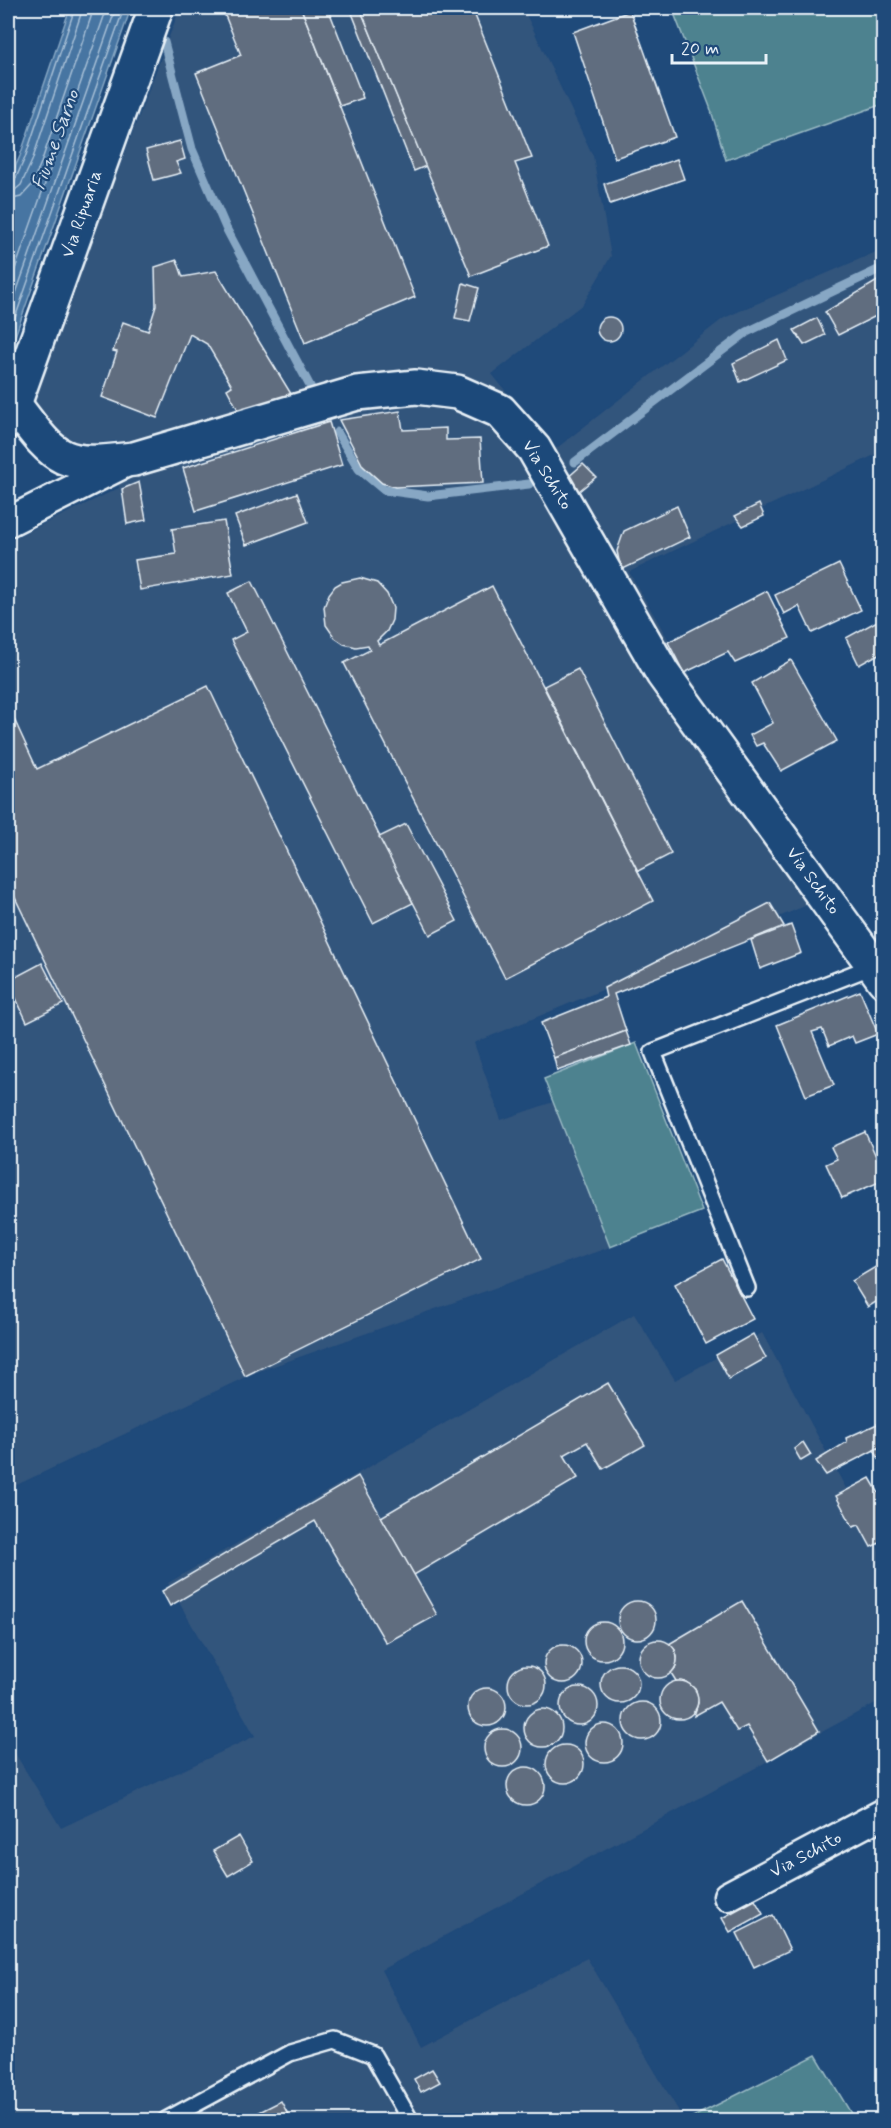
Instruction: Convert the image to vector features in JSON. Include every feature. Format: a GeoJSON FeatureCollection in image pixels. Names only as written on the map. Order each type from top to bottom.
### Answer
{"type":"FeatureCollection","features":[{"type":"Feature","properties":{"kind":"street","name":"Via Ripuaria"},"geometry":{"type":"LineString","coordinates":[[10,412],[156,8]]}},
{"type":"Feature","properties":{"kind":"street","name":"Via Schito"},"geometry":{"type":"LineString","coordinates":[[10,412],[46,446],[64,458],[78,462],[99,463],[134,459],[357,393],[416,387],[457,392],[500,411],[534,449],[663,674],[878,973]]}},
{"type":"Feature","properties":{"kind":"street"},"geometry":{"type":"LineString","coordinates":[[8,522],[134,459]]}},
{"type":"Feature","properties":{"kind":"street","name":"Via Schito"},"geometry":{"type":"LineString","coordinates":[[728,1896],[884,1813]]}},
{"type":"Feature","properties":{"kind":"lane"},"geometry":{"type":"LineString","coordinates":[[747,1288],[654,1052],[878,973]]}},
{"type":"Feature","properties":{"kind":"lane"},"geometry":{"type":"LineString","coordinates":[[166,2121],[290,2054],[335,2040],[373,2055],[410,2121]]}},
{"type":"Feature","properties":{"kind":"shaded area"},"geometry":{"type":"Polygon","coordinates":[[[180,8],[523,8],[593,156],[611,256],[583,304],[492,374],[553,451],[724,318],[883,249],[883,451],[629,572],[686,670],[834,894],[474,1043],[501,1120],[553,1102],[610,1247],[254,1373],[8,1489],[8,541],[119,488],[117,441],[72,446],[30,402],[180,8]]]}},
{"type":"Feature","properties":{"kind":"shaded area"},"geometry":{"type":"Polygon","coordinates":[[[634,1314],[675,1380],[762,1333],[883,1557],[883,1699],[381,1970],[421,2047],[587,1958],[684,2120],[8,2120],[8,1742],[61,1828],[255,1736],[168,1583],[634,1314]]]}},
{"type":"Feature","properties":{"kind":"green space"},"geometry":{"type":"Polygon","coordinates":[[[672,8],[883,8],[883,104],[726,160],[710,107],[672,8]]]}},
{"type":"Feature","properties":{"kind":"green space"},"geometry":{"type":"Polygon","coordinates":[[[636,1043],[702,1211],[610,1247],[544,1079],[636,1043]]]}},
{"type":"Feature","properties":{"kind":"green space"},"geometry":{"type":"Polygon","coordinates":[[[816,2055],[855,2120],[687,2120],[816,2055]]]}},
{"type":"Feature","properties":{"kind":"water","name":"Fiume Sarno"},"geometry":{"type":"Polygon","coordinates":[[[70,8],[131,8],[8,356],[8,183],[20,156],[70,8]]]}},
{"type":"Feature","properties":{"kind":"building"},"geometry":{"type":"Polygon","coordinates":[[[222,8],[301,8],[415,297],[305,343],[196,73],[241,55],[222,8]]]}},
{"type":"Feature","properties":{"kind":"building"},"geometry":{"type":"Polygon","coordinates":[[[301,8],[328,8],[363,98],[340,106],[301,8]]]}},
{"type":"Feature","properties":{"kind":"building"},"geometry":{"type":"Polygon","coordinates":[[[350,8],[360,8],[426,166],[414,171],[350,8]]]}},
{"type":"Feature","properties":{"kind":"building"},"geometry":{"type":"Polygon","coordinates":[[[360,8],[472,8],[532,158],[515,163],[548,246],[471,276],[360,8]]]}},
{"type":"Feature","properties":{"kind":"building"},"geometry":{"type":"Polygon","coordinates":[[[630,11],[675,137],[615,158],[573,32],[630,11]]]}},
{"type":"Feature","properties":{"kind":"building"},"geometry":{"type":"Polygon","coordinates":[[[180,141],[185,159],[176,162],[181,173],[154,180],[146,150],[180,141]]]}},
{"type":"Feature","properties":{"kind":"building"},"geometry":{"type":"Polygon","coordinates":[[[677,159],[684,179],[610,204],[604,184],[677,159]]]}},
{"type":"Feature","properties":{"kind":"building"},"geometry":{"type":"Polygon","coordinates":[[[177,260],[183,277],[216,271],[296,402],[242,417],[227,389],[232,386],[207,344],[190,334],[157,418],[102,397],[117,352],[113,351],[123,322],[148,331],[156,306],[155,267],[177,260]]]}},
{"type":"Feature","properties":{"kind":"building"},"geometry":{"type":"Polygon","coordinates":[[[884,277],[884,312],[838,335],[825,312],[884,277]]]}},
{"type":"Feature","properties":{"kind":"building"},"geometry":{"type":"Polygon","coordinates":[[[463,283],[479,288],[470,321],[455,318],[463,283]]]}},
{"type":"Feature","properties":{"kind":"building"},"geometry":{"type":"Polygon","coordinates":[[[609,317],[614,318],[620,324],[620,334],[614,340],[609,341],[604,340],[598,334],[597,329],[598,324],[604,318],[609,317]]]}},
{"type":"Feature","properties":{"kind":"building"},"geometry":{"type":"Polygon","coordinates":[[[817,318],[825,335],[804,345],[794,330],[817,318]]]}},
{"type":"Feature","properties":{"kind":"building"},"geometry":{"type":"Polygon","coordinates":[[[779,340],[787,360],[740,382],[733,363],[779,340]]]}},
{"type":"Feature","properties":{"kind":"building"},"geometry":{"type":"Polygon","coordinates":[[[400,411],[403,430],[446,428],[446,440],[480,439],[483,483],[395,487],[382,483],[363,466],[339,420],[400,411]]]}},
{"type":"Feature","properties":{"kind":"building"},"geometry":{"type":"Polygon","coordinates":[[[329,422],[342,465],[196,511],[183,468],[329,422]]]}},
{"type":"Feature","properties":{"kind":"building"},"geometry":{"type":"Polygon","coordinates":[[[583,464],[596,477],[579,491],[565,480],[583,464]]]}},
{"type":"Feature","properties":{"kind":"building"},"geometry":{"type":"Polygon","coordinates":[[[139,482],[146,520],[127,524],[122,489],[139,482]]]}},
{"type":"Feature","properties":{"kind":"building"},"geometry":{"type":"Polygon","coordinates":[[[297,493],[308,522],[246,545],[235,516],[297,493]]]}},
{"type":"Feature","properties":{"kind":"building"},"geometry":{"type":"Polygon","coordinates":[[[759,504],[764,516],[743,526],[735,516],[759,504]]]}},
{"type":"Feature","properties":{"kind":"building"},"geometry":{"type":"Polygon","coordinates":[[[677,506],[690,537],[621,570],[617,551],[624,531],[677,506]]]}},
{"type":"Feature","properties":{"kind":"building"},"geometry":{"type":"Polygon","coordinates":[[[224,521],[233,574],[140,590],[135,560],[176,554],[172,529],[224,521]]]}},
{"type":"Feature","properties":{"kind":"building"},"geometry":{"type":"Polygon","coordinates":[[[839,564],[861,610],[812,633],[799,606],[784,614],[775,595],[839,564]]]}},
{"type":"Feature","properties":{"kind":"building"},"geometry":{"type":"Polygon","coordinates":[[[360,578],[377,583],[387,594],[393,608],[392,620],[387,631],[377,641],[379,645],[492,586],[653,901],[505,978],[344,663],[370,650],[368,645],[356,647],[344,644],[335,638],[326,625],[324,607],[329,594],[335,586],[342,582],[360,578]]]}},
{"type":"Feature","properties":{"kind":"building"},"geometry":{"type":"Polygon","coordinates":[[[252,581],[413,903],[373,923],[231,640],[247,632],[228,593],[252,581]]]}},
{"type":"Feature","properties":{"kind":"building"},"geometry":{"type":"Polygon","coordinates":[[[8,588],[14,588],[14,619],[8,619],[8,588]]]}},
{"type":"Feature","properties":{"kind":"building"},"geometry":{"type":"Polygon","coordinates":[[[767,591],[790,638],[735,663],[728,652],[684,673],[668,642],[767,591]]]}},
{"type":"Feature","properties":{"kind":"building"},"geometry":{"type":"Polygon","coordinates":[[[879,620],[884,630],[884,651],[859,665],[846,638],[879,620]]]}},
{"type":"Feature","properties":{"kind":"building"},"geometry":{"type":"Polygon","coordinates":[[[791,660],[837,741],[781,771],[763,743],[756,746],[750,735],[773,723],[752,683],[791,660]]]}},
{"type":"Feature","properties":{"kind":"building"},"geometry":{"type":"Polygon","coordinates":[[[578,669],[671,854],[638,871],[544,686],[578,669]]]}},
{"type":"Feature","properties":{"kind":"building"},"geometry":{"type":"Polygon","coordinates":[[[208,686],[481,1259],[245,1376],[8,883],[8,722],[14,719],[37,769],[208,686]]]}},
{"type":"Feature","properties":{"kind":"building"},"geometry":{"type":"Polygon","coordinates":[[[406,824],[457,921],[430,935],[379,837],[406,824]]]}},
{"type":"Feature","properties":{"kind":"building"},"geometry":{"type":"Polygon","coordinates":[[[770,903],[784,926],[614,994],[626,1031],[554,1058],[541,1023],[606,997],[604,988],[770,903]]]}},
{"type":"Feature","properties":{"kind":"building"},"geometry":{"type":"Polygon","coordinates":[[[791,925],[801,953],[760,969],[751,940],[791,925]]]}},
{"type":"Feature","properties":{"kind":"building"},"geometry":{"type":"Polygon","coordinates":[[[8,959],[17,976],[8,981],[8,959]]]}},
{"type":"Feature","properties":{"kind":"building"},"geometry":{"type":"Polygon","coordinates":[[[42,963],[63,1004],[27,1022],[8,981],[42,963]]]}},
{"type":"Feature","properties":{"kind":"building"},"geometry":{"type":"Polygon","coordinates":[[[860,991],[878,1034],[855,1043],[852,1036],[829,1046],[822,1029],[812,1032],[834,1085],[806,1096],[777,1025],[860,991]]]}},
{"type":"Feature","properties":{"kind":"building"},"geometry":{"type":"Polygon","coordinates":[[[626,1031],[631,1045],[557,1071],[554,1058],[626,1031]]]}},
{"type":"Feature","properties":{"kind":"building"},"geometry":{"type":"Polygon","coordinates":[[[865,1132],[884,1174],[884,1180],[842,1198],[826,1164],[837,1159],[831,1147],[865,1132]]]}},
{"type":"Feature","properties":{"kind":"building"},"geometry":{"type":"Polygon","coordinates":[[[722,1259],[753,1319],[706,1344],[675,1284],[722,1259]]]}},
{"type":"Feature","properties":{"kind":"building"},"geometry":{"type":"Polygon","coordinates":[[[884,1262],[884,1297],[868,1307],[852,1281],[884,1262]]]}},
{"type":"Feature","properties":{"kind":"building"},"geometry":{"type":"Polygon","coordinates":[[[753,1334],[766,1358],[729,1379],[716,1355],[753,1334]]]}},
{"type":"Feature","properties":{"kind":"building"},"geometry":{"type":"Polygon","coordinates":[[[608,1383],[645,1445],[603,1469],[587,1442],[564,1455],[578,1478],[414,1575],[381,1517],[608,1383]]]}},
{"type":"Feature","properties":{"kind":"building"},"geometry":{"type":"Polygon","coordinates":[[[884,1421],[884,1445],[826,1475],[816,1461],[847,1442],[846,1438],[884,1421]]]}},
{"type":"Feature","properties":{"kind":"building"},"geometry":{"type":"Polygon","coordinates":[[[803,1442],[811,1455],[801,1461],[794,1449],[803,1442]]]}},
{"type":"Feature","properties":{"kind":"building"},"geometry":{"type":"Polygon","coordinates":[[[884,1445],[884,1468],[874,1450],[884,1445]]]}},
{"type":"Feature","properties":{"kind":"building"},"geometry":{"type":"Polygon","coordinates":[[[358,1476],[437,1615],[386,1643],[315,1521],[170,1606],[162,1591],[358,1476]]]}},
{"type":"Feature","properties":{"kind":"building"},"geometry":{"type":"Polygon","coordinates":[[[870,1478],[884,1502],[884,1541],[871,1547],[859,1525],[853,1527],[836,1496],[870,1478]]]}},
{"type":"Feature","properties":{"kind":"building"},"geometry":{"type":"Polygon","coordinates":[[[637,1601],[650,1607],[656,1620],[650,1633],[637,1639],[624,1633],[618,1620],[624,1607],[637,1601]]]}},
{"type":"Feature","properties":{"kind":"building"},"geometry":{"type":"Polygon","coordinates":[[[742,1601],[819,1731],[768,1761],[747,1726],[737,1731],[719,1702],[694,1716],[698,1703],[696,1690],[686,1682],[676,1681],[671,1673],[676,1667],[677,1657],[675,1650],[669,1644],[742,1601]]]}},
{"type":"Feature","properties":{"kind":"building"},"geometry":{"type":"Polygon","coordinates":[[[603,1622],[616,1628],[622,1641],[616,1654],[603,1660],[590,1654],[584,1641],[590,1628],[603,1622]]]}},
{"type":"Feature","properties":{"kind":"building"},"geometry":{"type":"Polygon","coordinates":[[[658,1640],[671,1646],[677,1659],[671,1672],[658,1678],[645,1672],[639,1659],[645,1646],[658,1640]]]}},
{"type":"Feature","properties":{"kind":"building"},"geometry":{"type":"Polygon","coordinates":[[[563,1645],[576,1651],[582,1664],[576,1677],[563,1683],[550,1677],[544,1664],[550,1651],[563,1645]]]}},
{"type":"Feature","properties":{"kind":"building"},"geometry":{"type":"Polygon","coordinates":[[[620,1665],[633,1671],[639,1684],[633,1697],[620,1703],[607,1697],[601,1684],[607,1671],[620,1665]]]}},
{"type":"Feature","properties":{"kind":"building"},"geometry":{"type":"Polygon","coordinates":[[[527,1666],[540,1672],[546,1685],[540,1698],[527,1704],[514,1698],[508,1685],[514,1672],[527,1666]]]}},
{"type":"Feature","properties":{"kind":"building"},"geometry":{"type":"Polygon","coordinates":[[[679,1681],[686,1682],[692,1687],[697,1693],[697,1707],[692,1713],[686,1718],[679,1719],[672,1718],[666,1713],[661,1707],[660,1700],[661,1693],[666,1687],[672,1682],[679,1681]]]}},
{"type":"Feature","properties":{"kind":"building"},"geometry":{"type":"Polygon","coordinates":[[[579,1687],[592,1693],[598,1706],[592,1719],[579,1725],[566,1719],[560,1706],[566,1693],[579,1687]]]}},
{"type":"Feature","properties":{"kind":"building"},"geometry":{"type":"Polygon","coordinates":[[[487,1688],[500,1694],[506,1707],[500,1720],[487,1726],[474,1720],[468,1707],[474,1694],[487,1688]]]}},
{"type":"Feature","properties":{"kind":"building"},"geometry":{"type":"Polygon","coordinates":[[[642,1702],[655,1708],[661,1721],[655,1734],[642,1740],[629,1734],[623,1721],[629,1708],[642,1702]]]}},
{"type":"Feature","properties":{"kind":"building"},"geometry":{"type":"Polygon","coordinates":[[[543,1709],[556,1715],[562,1728],[556,1741],[543,1747],[530,1741],[524,1728],[530,1715],[543,1709]]]}},
{"type":"Feature","properties":{"kind":"building"},"geometry":{"type":"Polygon","coordinates":[[[604,1724],[617,1730],[623,1743],[617,1756],[604,1762],[591,1756],[585,1743],[591,1730],[604,1724]]]}},
{"type":"Feature","properties":{"kind":"building"},"geometry":{"type":"Polygon","coordinates":[[[503,1729],[516,1735],[522,1748],[516,1761],[503,1767],[490,1761],[484,1748],[490,1735],[503,1729]]]}},
{"type":"Feature","properties":{"kind":"building"},"geometry":{"type":"Polygon","coordinates":[[[565,1745],[578,1751],[584,1764],[578,1777],[565,1783],[552,1777],[546,1764],[552,1751],[565,1745]]]}},
{"type":"Feature","properties":{"kind":"building"},"geometry":{"type":"Polygon","coordinates":[[[526,1767],[539,1773],[545,1786],[539,1799],[526,1805],[513,1799],[507,1786],[513,1773],[526,1767]]]}},
{"type":"Feature","properties":{"kind":"building"},"geometry":{"type":"Polygon","coordinates":[[[239,1836],[253,1861],[228,1876],[213,1851],[239,1836]]]}},
{"type":"Feature","properties":{"kind":"building"},"geometry":{"type":"Polygon","coordinates":[[[884,1850],[884,1866],[877,1853],[884,1850]]]}},
{"type":"Feature","properties":{"kind":"building"},"geometry":{"type":"Polygon","coordinates":[[[755,1900],[763,1914],[730,1932],[722,1918],[755,1900]]]}},
{"type":"Feature","properties":{"kind":"building"},"geometry":{"type":"Polygon","coordinates":[[[773,1915],[790,1950],[754,1967],[737,1933],[773,1915]]]}},
{"type":"Feature","properties":{"kind":"building"},"geometry":{"type":"Polygon","coordinates":[[[432,2069],[440,2082],[421,2092],[414,2079],[432,2069]]]}},
{"type":"Feature","properties":{"kind":"building"},"geometry":{"type":"Polygon","coordinates":[[[281,2101],[291,2120],[244,2120],[281,2101]]]}},
{"type":"Feature","properties":{"kind":"waterway"},"geometry":{"type":"LineString","coordinates":[[164,42],[192,149],[226,228],[311,388]]}},
{"type":"Feature","properties":{"kind":"waterway"},"geometry":{"type":"LineString","coordinates":[[575,462],[747,332],[884,267]]}},
{"type":"Feature","properties":{"kind":"waterway"},"geometry":{"type":"LineString","coordinates":[[337,432],[359,469],[384,490],[428,496],[529,484]]}}]}
